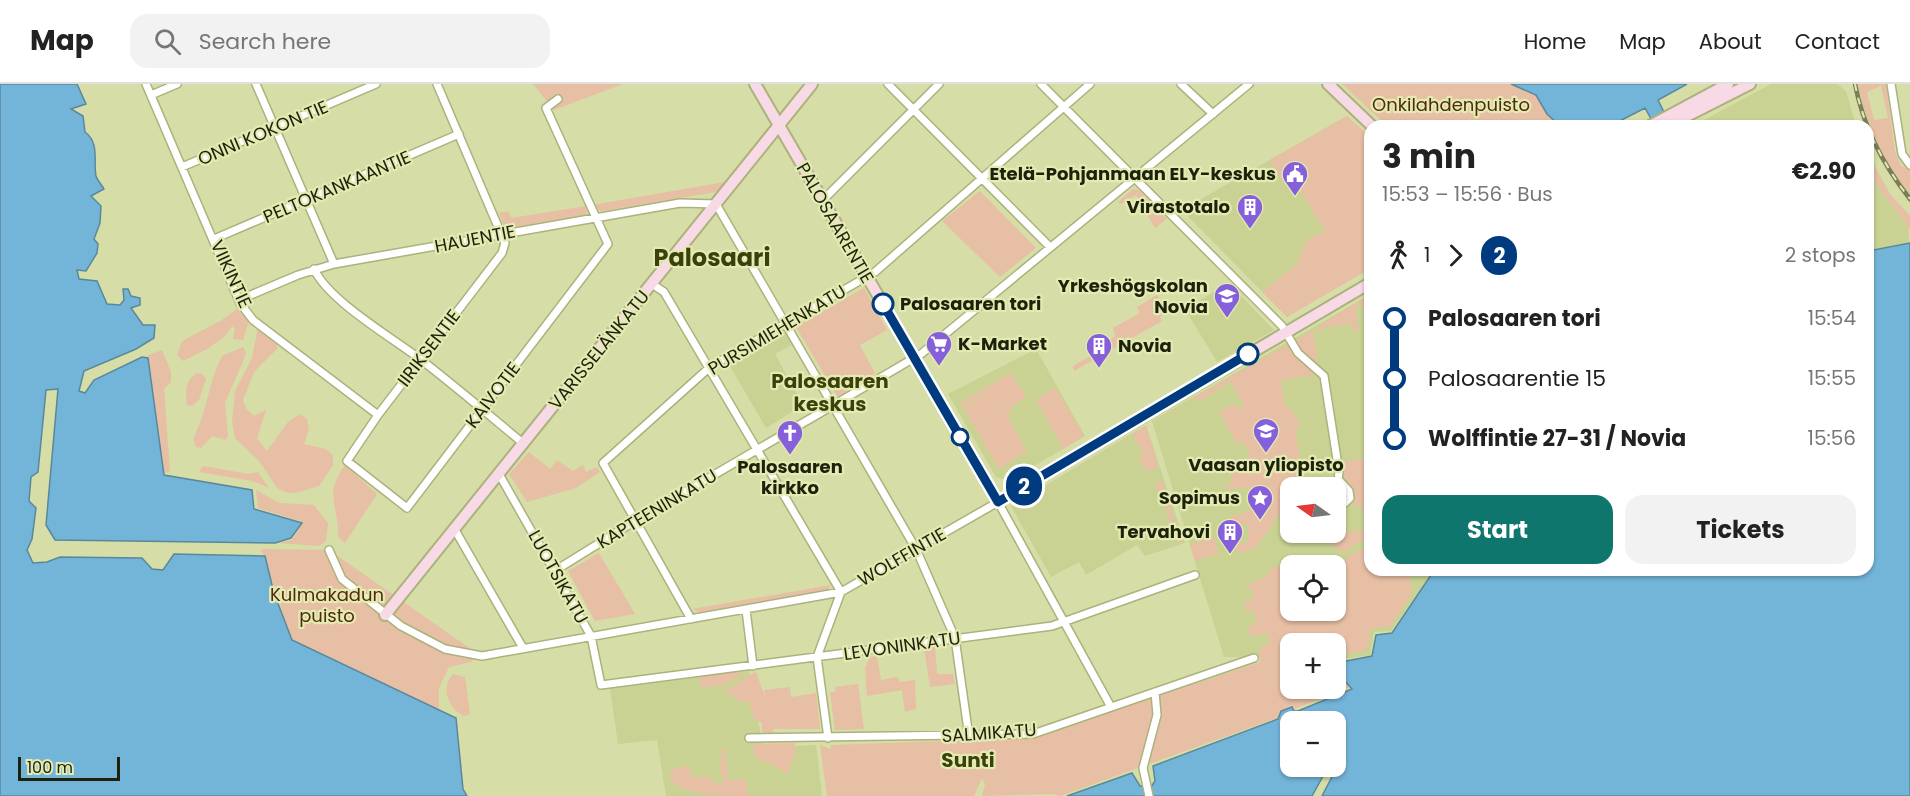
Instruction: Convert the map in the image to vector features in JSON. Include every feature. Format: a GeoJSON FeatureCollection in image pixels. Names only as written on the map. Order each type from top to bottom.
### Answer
{"type":"FeatureCollection","features":[{"type":"Feature","properties":{"kind":"main road","name":"PALOSAARENTIE"},"geometry":{"type":"LineString","coordinates":[[754,84],[998,502]]}},
{"type":"Feature","properties":{"kind":"main road","name":"VARISSELÄNKATU"},"geometry":{"type":"LineString","coordinates":[[385,615],[812,84]]}},
{"type":"Feature","properties":{"kind":"main road"},"geometry":{"type":"LineString","coordinates":[[1328,84],[1366,120]]}},
{"type":"Feature","properties":{"kind":"main road"},"geometry":{"type":"LineString","coordinates":[[1672,120],[1728,84]]}},
{"type":"Feature","properties":{"kind":"main road"},"geometry":{"type":"LineString","coordinates":[[1672,120],[1750,84]]}},
{"type":"Feature","properties":{"kind":"main road","name":"WOLFFINTIE"},"geometry":{"type":"LineString","coordinates":[[998,502],[1364,287]]}},
{"type":"Feature","properties":{"kind":"street","name":"VIIKINTIE"},"geometry":{"type":"LineString","coordinates":[[146,84],[239,300],[253,320],[378,415]]}},
{"type":"Feature","properties":{"kind":"street"},"geometry":{"type":"LineString","coordinates":[[151,95],[177,84]]}},
{"type":"Feature","properties":{"kind":"street"},"geometry":{"type":"LineString","coordinates":[[256,84],[334,264]]}},
{"type":"Feature","properties":{"kind":"street","name":"ONNI KOKON TIE"},"geometry":{"type":"LineString","coordinates":[[182,167],[376,84]]}},
{"type":"Feature","properties":{"kind":"street"},"geometry":{"type":"LineString","coordinates":[[437,84],[502,234]]}},
{"type":"Feature","properties":{"kind":"street"},"geometry":{"type":"LineString","coordinates":[[888,84],[1050,247]]}},
{"type":"Feature","properties":{"kind":"street"},"geometry":{"type":"LineString","coordinates":[[822,201],[939,84]]}},
{"type":"Feature","properties":{"kind":"street"},"geometry":{"type":"LineString","coordinates":[[1041,84],[1287,333],[1298,353],[1324,376],[1339,477]]}},
{"type":"Feature","properties":{"kind":"street","name":"PURSIMIEHENKATU"},"geometry":{"type":"LineString","coordinates":[[635,521],[603,463],[710,367],[867,276],[1090,84]]}},
{"type":"Feature","properties":{"kind":"street"},"geometry":{"type":"LineString","coordinates":[[1181,84],[1213,114]]}},
{"type":"Feature","properties":{"kind":"street","name":"KAPTEENINKATU"},"geometry":{"type":"LineString","coordinates":[[556,570],[635,521],[914,358],[1249,84]]}},
{"type":"Feature","properties":{"kind":"street"},"geometry":{"type":"LineString","coordinates":[[1891,84],[1902,154],[1910,165]]}},
{"type":"Feature","properties":{"kind":"street"},"geometry":{"type":"LineString","coordinates":[[558,99],[546,108],[596,218]]}},
{"type":"Feature","properties":{"kind":"street","name":"PELTOKANKAANTIE"},"geometry":{"type":"LineString","coordinates":[[214,239],[459,134]]}},
{"type":"Feature","properties":{"kind":"street","name":"HAUENTIE"},"geometry":{"type":"LineString","coordinates":[[239,300],[315,269],[334,264],[690,201],[716,204]]}},
{"type":"Feature","properties":{"kind":"street"},"geometry":{"type":"LineString","coordinates":[[716,204],[916,549],[955,638],[969,737]]}},
{"type":"Feature","properties":{"kind":"street","name":"KAIVOTIE"},"geometry":{"type":"LineString","coordinates":[[347,461],[406,508],[608,244],[596,218]]}},
{"type":"Feature","properties":{"kind":"street","name":"IIRIKSENTIE"},"geometry":{"type":"LineString","coordinates":[[347,461],[378,415],[502,253],[505,243],[502,234]]}},
{"type":"Feature","properties":{"kind":"street"},"geometry":{"type":"LineString","coordinates":[[315,269],[319,279],[348,306],[421,360],[524,444]]}},
{"type":"Feature","properties":{"kind":"street"},"geometry":{"type":"LineString","coordinates":[[652,284],[664,292],[759,449],[841,592],[817,657],[828,738]]}},
{"type":"Feature","properties":{"kind":"street","name":"LUOTSIKATU"},"geometry":{"type":"LineString","coordinates":[[499,474],[556,570],[591,636],[601,685]]}},
{"type":"Feature","properties":{"kind":"street","name":"WOLFFINTIE"},"geometry":{"type":"LineString","coordinates":[[329,550],[342,579],[385,615],[445,649],[482,656],[841,592],[998,502]]}},
{"type":"Feature","properties":{"kind":"street","name":"PALOSAARENTIE"},"geometry":{"type":"LineString","coordinates":[[998,502],[1111,707]]}},
{"type":"Feature","properties":{"kind":"street"},"geometry":{"type":"LineString","coordinates":[[635,521],[691,619]]}},
{"type":"Feature","properties":{"kind":"street"},"geometry":{"type":"LineString","coordinates":[[455,530],[523,648]]}},
{"type":"Feature","properties":{"kind":"street","name":"LEVONINKATU"},"geometry":{"type":"LineString","coordinates":[[601,685],[1052,626],[1195,575]]}},
{"type":"Feature","properties":{"kind":"street"},"geometry":{"type":"LineString","coordinates":[[746,610],[753,666]]}},
{"type":"Feature","properties":{"kind":"street","name":"SALMIKATU"},"geometry":{"type":"LineString","coordinates":[[748,738],[969,737],[1033,734],[1254,658]]}},
{"type":"Feature","properties":{"kind":"street"},"geometry":{"type":"LineString","coordinates":[[1149,796],[1143,758],[1157,715],[1155,692]]}},
{"type":"Feature","properties":{"kind":"shaded area"},"geometry":{"type":"Polygon","coordinates":[[[1771,84],[1837,84],[1846,91],[1854,120],[1704,120],[1771,84]]]}},
{"type":"Feature","properties":{"kind":"shaded area"},"geometry":{"type":"Polygon","coordinates":[[[1853,84],[1858,84],[1870,120],[1863,120],[1853,84]]]}},
{"type":"Feature","properties":{"kind":"shaded area","name":"Virastotalo"},"geometry":{"type":"Polygon","coordinates":[[[1347,116],[1364,131],[1364,272],[1287,317],[1182,210],[1347,116]]]}},
{"type":"Feature","properties":{"kind":"shaded area"},"geometry":{"type":"Polygon","coordinates":[[[1874,134],[1891,168],[1910,194],[1910,204],[1878,156],[1874,144],[1874,134]]]}},
{"type":"Feature","properties":{"kind":"shaded area"},"geometry":{"type":"Polygon","coordinates":[[[1874,165],[1890,194],[1908,214],[1909,243],[1874,250],[1874,165]]]}},
{"type":"Feature","properties":{"kind":"shaded area","name":"Yrkeshögskolan Novia"},"geometry":{"type":"Polygon","coordinates":[[[1229,283],[1274,330],[1217,362],[1185,309],[1229,283]]]}},
{"type":"Feature","properties":{"kind":"shaded area","name":"Vaasan yliopisto"},"geometry":{"type":"Polygon","coordinates":[[[1364,298],[1364,576],[1430,576],[1391,631],[1374,632],[1370,655],[1346,658],[1346,633],[1280,633],[1280,660],[1224,657],[1152,421],[1364,298]]]}},
{"type":"Feature","properties":{"kind":"shaded area"},"geometry":{"type":"Polygon","coordinates":[[[785,329],[793,344],[775,354],[803,405],[766,428],[727,361],[785,329]]]}},
{"type":"Feature","properties":{"kind":"shaded area"},"geometry":{"type":"Polygon","coordinates":[[[1036,349],[1085,436],[1014,478],[1006,480],[996,477],[948,394],[1036,349]]]}},
{"type":"Feature","properties":{"kind":"shaded area"},"geometry":{"type":"Polygon","coordinates":[[[1146,425],[1185,543],[1145,556],[1137,545],[1086,575],[1079,562],[1051,577],[1011,506],[1146,425]]]}},
{"type":"Feature","properties":{"kind":"shaded area"},"geometry":{"type":"Polygon","coordinates":[[[749,671],[763,747],[816,745],[822,796],[666,796],[657,740],[618,744],[610,689],[749,671]]]}},
{"type":"Feature","properties":{"kind":"green space"},"geometry":{"type":"Polygon","coordinates":[[[533,84],[623,84],[554,110],[533,84]]]}},
{"type":"Feature","properties":{"kind":"green space","name":"Onkilahdenpuisto"},"geometry":{"type":"Polygon","coordinates":[[[1342,84],[1511,84],[1536,95],[1547,114],[1554,120],[1381,120],[1342,84]]]}},
{"type":"Feature","properties":{"kind":"green space"},"geometry":{"type":"Polygon","coordinates":[[[1858,84],[1886,84],[1895,152],[1901,166],[1910,170],[1910,194],[1900,182],[1877,142],[1874,135],[1874,120],[1869,120],[1858,84]],[[1881,86],[1867,92],[1874,120],[1888,118],[1881,86]]]}},
{"type":"Feature","properties":{"kind":"green space"},"geometry":{"type":"Polygon","coordinates":[[[1347,116],[1364,131],[1364,272],[1287,317],[1262,292],[1297,264],[1307,240],[1325,231],[1297,185],[1283,182],[1270,160],[1347,116]]]}},
{"type":"Feature","properties":{"kind":"green space"},"geometry":{"type":"Polygon","coordinates":[[[1874,165],[1890,194],[1910,216],[1910,230],[1883,194],[1874,179],[1874,165]]]}},
{"type":"Feature","properties":{"kind":"green space"},"geometry":{"type":"Polygon","coordinates":[[[727,183],[716,192],[602,211],[595,209],[592,205],[727,183]]]}},
{"type":"Feature","properties":{"kind":"green space"},"geometry":{"type":"Polygon","coordinates":[[[1133,189],[1139,190],[1167,219],[1155,228],[1136,195],[1121,204],[1118,202],[1133,189]]]}},
{"type":"Feature","properties":{"kind":"green space"},"geometry":{"type":"Polygon","coordinates":[[[980,191],[1036,248],[1000,277],[942,221],[980,191]]]}},
{"type":"Feature","properties":{"kind":"green space"},"geometry":{"type":"Polygon","coordinates":[[[586,206],[587,212],[584,215],[509,228],[504,226],[499,213],[509,211],[511,218],[586,206]]]}},
{"type":"Feature","properties":{"kind":"green space"},"geometry":{"type":"Polygon","coordinates":[[[864,288],[887,330],[860,345],[875,373],[838,397],[796,327],[864,288]]]}},
{"type":"Feature","properties":{"kind":"green space"},"geometry":{"type":"Polygon","coordinates":[[[1157,295],[1168,312],[1160,317],[1162,321],[1074,371],[1073,366],[1090,356],[1087,350],[1103,337],[1106,343],[1115,336],[1113,328],[1140,313],[1137,307],[1157,295]]]}},
{"type":"Feature","properties":{"kind":"green space"},"geometry":{"type":"Polygon","coordinates":[[[1364,298],[1364,306],[1355,307],[1359,330],[1353,332],[1352,323],[1322,328],[1320,335],[1319,326],[1364,298]]]}},
{"type":"Feature","properties":{"kind":"green space"},"geometry":{"type":"Polygon","coordinates":[[[237,309],[249,321],[243,340],[233,339],[235,329],[232,326],[224,337],[207,349],[183,361],[177,355],[182,341],[222,320],[237,309]]]}},
{"type":"Feature","properties":{"kind":"green space"},"geometry":{"type":"Polygon","coordinates":[[[258,327],[277,342],[277,349],[254,372],[243,400],[247,410],[254,416],[266,410],[257,438],[267,451],[288,422],[300,414],[307,419],[309,429],[304,444],[326,449],[333,455],[333,465],[319,486],[295,493],[277,488],[260,462],[235,438],[232,422],[235,391],[252,358],[258,327]]]}},
{"type":"Feature","properties":{"kind":"green space"},"geometry":{"type":"Polygon","coordinates":[[[1313,330],[1319,374],[1281,380],[1284,402],[1299,420],[1300,427],[1295,428],[1302,477],[1280,477],[1280,513],[1256,548],[1237,554],[1235,544],[1248,542],[1248,525],[1232,524],[1231,515],[1240,515],[1252,508],[1246,486],[1227,490],[1226,485],[1233,482],[1230,473],[1224,474],[1224,469],[1232,467],[1236,473],[1250,464],[1246,456],[1250,453],[1243,441],[1237,444],[1219,412],[1235,403],[1239,409],[1244,405],[1231,382],[1198,402],[1195,397],[1313,330]]]}},
{"type":"Feature","properties":{"kind":"green space"},"geometry":{"type":"Polygon","coordinates":[[[243,347],[246,352],[244,359],[225,403],[228,437],[225,440],[212,436],[201,448],[196,447],[193,439],[217,366],[222,356],[243,347]]]}},
{"type":"Feature","properties":{"kind":"green space"},"geometry":{"type":"Polygon","coordinates":[[[162,350],[171,372],[171,382],[164,389],[170,471],[164,474],[148,355],[162,350]]]}},
{"type":"Feature","properties":{"kind":"green space"},"geometry":{"type":"Polygon","coordinates":[[[196,373],[202,374],[206,379],[199,400],[192,406],[187,405],[186,391],[196,373]]]}},
{"type":"Feature","properties":{"kind":"green space"},"geometry":{"type":"Polygon","coordinates":[[[1011,373],[1025,395],[1024,399],[1010,407],[1012,411],[1007,414],[1001,404],[1027,451],[999,469],[964,408],[993,390],[962,407],[960,403],[1011,373]]]}},
{"type":"Feature","properties":{"kind":"green space"},"geometry":{"type":"Polygon","coordinates":[[[1055,387],[1084,436],[1063,449],[1036,400],[1055,387]]]}},
{"type":"Feature","properties":{"kind":"green space"},"geometry":{"type":"Polygon","coordinates":[[[1146,426],[1158,466],[1147,472],[1138,457],[1144,454],[1132,434],[1146,426]]]}},
{"type":"Feature","properties":{"kind":"green space"},"geometry":{"type":"Polygon","coordinates":[[[529,452],[550,469],[557,460],[573,471],[583,465],[586,472],[597,467],[600,472],[576,488],[527,502],[509,474],[529,452]]]}},
{"type":"Feature","properties":{"kind":"green space"},"geometry":{"type":"Polygon","coordinates":[[[1364,459],[1364,522],[1362,506],[1356,506],[1340,462],[1364,459]]]}},
{"type":"Feature","properties":{"kind":"green space"},"geometry":{"type":"Polygon","coordinates":[[[345,465],[377,494],[345,543],[338,537],[333,493],[338,476],[345,465]]]}},
{"type":"Feature","properties":{"kind":"green space"},"geometry":{"type":"Polygon","coordinates":[[[203,466],[249,474],[258,472],[269,488],[252,481],[199,472],[203,466]]]}},
{"type":"Feature","properties":{"kind":"green space"},"geometry":{"type":"Polygon","coordinates":[[[1162,480],[1182,543],[1177,542],[1166,524],[1171,521],[1165,510],[1168,508],[1155,485],[1162,480]]]}},
{"type":"Feature","properties":{"kind":"green space"},"geometry":{"type":"Polygon","coordinates":[[[256,490],[279,503],[314,505],[328,523],[326,541],[319,546],[279,543],[292,540],[303,522],[258,508],[256,490]]]}},
{"type":"Feature","properties":{"kind":"green space"},"geometry":{"type":"Polygon","coordinates":[[[1364,530],[1364,540],[1343,552],[1328,543],[1346,543],[1346,532],[1364,530]]]}},
{"type":"Feature","properties":{"kind":"green space"},"geometry":{"type":"Polygon","coordinates":[[[1214,537],[1218,554],[1195,561],[1190,544],[1214,537]]]}},
{"type":"Feature","properties":{"kind":"green space"},"geometry":{"type":"Polygon","coordinates":[[[1364,548],[1364,576],[1410,576],[1412,594],[1390,627],[1371,628],[1367,650],[1346,654],[1346,633],[1280,633],[1280,699],[1320,699],[1294,709],[1292,707],[1280,711],[1277,718],[1060,796],[1052,794],[982,796],[985,784],[982,778],[974,796],[827,796],[820,745],[831,749],[831,745],[1034,738],[1260,662],[1260,647],[1269,644],[1268,633],[1250,636],[1248,627],[1257,623],[1254,617],[1256,616],[1253,610],[1246,612],[1244,601],[1253,601],[1253,589],[1243,587],[1264,578],[1275,565],[1280,568],[1280,621],[1346,621],[1347,558],[1364,548]]]}},
{"type":"Feature","properties":{"kind":"green space","name":"Kulmakadun puisto"},"geometry":{"type":"Polygon","coordinates":[[[261,549],[329,550],[331,555],[339,557],[478,654],[471,662],[449,667],[439,688],[439,711],[292,640],[261,549]]]}},
{"type":"Feature","properties":{"kind":"green space"},"geometry":{"type":"Polygon","coordinates":[[[599,553],[635,614],[595,621],[568,571],[599,553]]]}},
{"type":"Feature","properties":{"kind":"green space"},"geometry":{"type":"Polygon","coordinates":[[[831,585],[827,591],[816,593],[699,612],[692,609],[831,585]]]}},
{"type":"Feature","properties":{"kind":"green space"},"geometry":{"type":"Polygon","coordinates":[[[935,647],[937,674],[953,674],[955,684],[930,687],[924,648],[935,647]]]}},
{"type":"Feature","properties":{"kind":"green space"},"geometry":{"type":"Polygon","coordinates":[[[877,656],[881,680],[897,677],[900,682],[915,680],[916,709],[905,712],[902,690],[867,696],[865,668],[870,657],[877,656]]]}},
{"type":"Feature","properties":{"kind":"green space"},"geometry":{"type":"Polygon","coordinates":[[[739,671],[740,675],[724,685],[701,687],[699,677],[739,671]]]}},
{"type":"Feature","properties":{"kind":"green space"},"geometry":{"type":"Polygon","coordinates":[[[756,672],[765,697],[764,690],[790,687],[791,697],[816,693],[820,729],[773,729],[773,733],[762,732],[762,723],[754,719],[749,701],[740,701],[724,690],[756,672]]]}},
{"type":"Feature","properties":{"kind":"green space"},"geometry":{"type":"Polygon","coordinates":[[[453,674],[465,677],[470,714],[464,716],[450,703],[447,685],[453,674]]]}},
{"type":"Feature","properties":{"kind":"green space"},"geometry":{"type":"Polygon","coordinates":[[[858,684],[864,729],[835,730],[830,692],[835,692],[835,687],[849,685],[850,691],[850,685],[858,684]]]}},
{"type":"Feature","properties":{"kind":"green space"},"geometry":{"type":"Polygon","coordinates":[[[795,743],[795,753],[788,773],[759,760],[753,750],[753,744],[795,743]]]}},
{"type":"Feature","properties":{"kind":"green space"},"geometry":{"type":"Polygon","coordinates":[[[725,747],[728,780],[746,780],[749,796],[698,793],[676,785],[671,778],[671,769],[689,766],[692,778],[707,776],[721,786],[724,778],[720,772],[722,749],[725,747]]]}},
{"type":"Feature","properties":{"kind":"water"},"geometry":{"type":"Polygon","coordinates":[[[0,84],[77,84],[86,104],[71,109],[83,116],[85,132],[93,141],[96,176],[104,189],[91,196],[101,206],[100,223],[94,239],[98,244],[97,253],[86,271],[77,270],[79,279],[97,281],[107,304],[120,305],[124,300],[123,289],[128,289],[131,296],[140,298],[140,305],[131,308],[143,325],[155,325],[154,338],[136,349],[84,371],[79,391],[85,393],[94,380],[142,357],[148,358],[164,475],[252,490],[254,509],[302,523],[291,538],[275,543],[55,540],[46,525],[58,389],[46,390],[38,472],[31,477],[29,501],[36,508],[32,539],[27,550],[33,563],[47,562],[60,557],[142,558],[152,569],[163,570],[174,554],[265,556],[274,593],[292,640],[456,718],[463,789],[467,796],[0,796],[0,84]]]}},
{"type":"Feature","properties":{"kind":"water"},"geometry":{"type":"Polygon","coordinates":[[[1511,84],[1687,84],[1658,100],[1668,120],[1652,120],[1645,108],[1622,120],[1554,120],[1547,114],[1536,95],[1511,84]]]}},
{"type":"Feature","properties":{"kind":"water"},"geometry":{"type":"Polygon","coordinates":[[[1910,243],[1910,796],[1322,796],[1332,777],[1346,777],[1346,711],[1298,711],[1327,699],[1346,699],[1346,691],[1352,689],[1346,682],[1346,661],[1372,656],[1376,635],[1392,633],[1430,576],[1874,576],[1874,250],[1910,243]]]}},
{"type":"Feature","properties":{"kind":"water"},"geometry":{"type":"Polygon","coordinates":[[[1292,707],[1294,711],[1281,711],[1292,707]]]}},
{"type":"Feature","properties":{"kind":"water"},"geometry":{"type":"Polygon","coordinates":[[[1280,714],[1280,777],[1322,777],[1312,796],[1067,796],[1132,773],[1140,786],[1151,787],[1155,781],[1153,766],[1278,719],[1280,714]]]}},
{"type":"Feature","properties":{"kind":"railway"},"geometry":{"type":"LineString","coordinates":[[1855,84],[1865,120]]}},
{"type":"Feature","properties":{"kind":"railway"},"geometry":{"type":"LineString","coordinates":[[1874,141],[1910,199]]}},
{"type":"Feature","properties":{"kind":"bus line","name":"2"},"geometry":{"type":"LineString","coordinates":[[883,304],[998,502],[1248,354]]}},
{"type":"Feature","properties":{"kind":"place","name":"Etelä-Pohjanmaan ELY-keskus"},"geometry":{"type":"Point","coordinates":[1295,197]}},
{"type":"Feature","properties":{"kind":"place","name":"Virastotalo"},"geometry":{"type":"Point","coordinates":[1250,230]}},
{"type":"Feature","properties":{"kind":"place","name":"Palosaaren tori"},"geometry":{"type":"Point","coordinates":[883,304]}},
{"type":"Feature","properties":{"kind":"place","name":"Yrkeshögskolan Novia"},"geometry":{"type":"Point","coordinates":[1227,319]}},
{"type":"Feature","properties":{"kind":"place","name":"K-Market"},"geometry":{"type":"Point","coordinates":[939,367]}},
{"type":"Feature","properties":{"kind":"place","name":"Novia"},"geometry":{"type":"Point","coordinates":[1099,369]}},
{"type":"Feature","properties":{"kind":"place","name":"Vaasan yliopisto"},"geometry":{"type":"Point","coordinates":[1266,454]}},
{"type":"Feature","properties":{"kind":"place","name":"Palosaaren kirkko"},"geometry":{"type":"Point","coordinates":[790,456]}},
{"type":"Feature","properties":{"kind":"place","name":"Sopimus"},"geometry":{"type":"Point","coordinates":[1260,521]}},
{"type":"Feature","properties":{"kind":"place","name":"Tervahovi"},"geometry":{"type":"Point","coordinates":[1230,555]}},
{"type":"Feature","properties":{"kind":"district","name":"Palosaari"},"geometry":{"type":"Point","coordinates":[712,258]}},
{"type":"Feature","properties":{"kind":"district","name":"Palosaaren keskus"},"geometry":{"type":"Point","coordinates":[830,392]}},
{"type":"Feature","properties":{"kind":"district","name":"Sunti"},"geometry":{"type":"Point","coordinates":[968,760]}}]}
